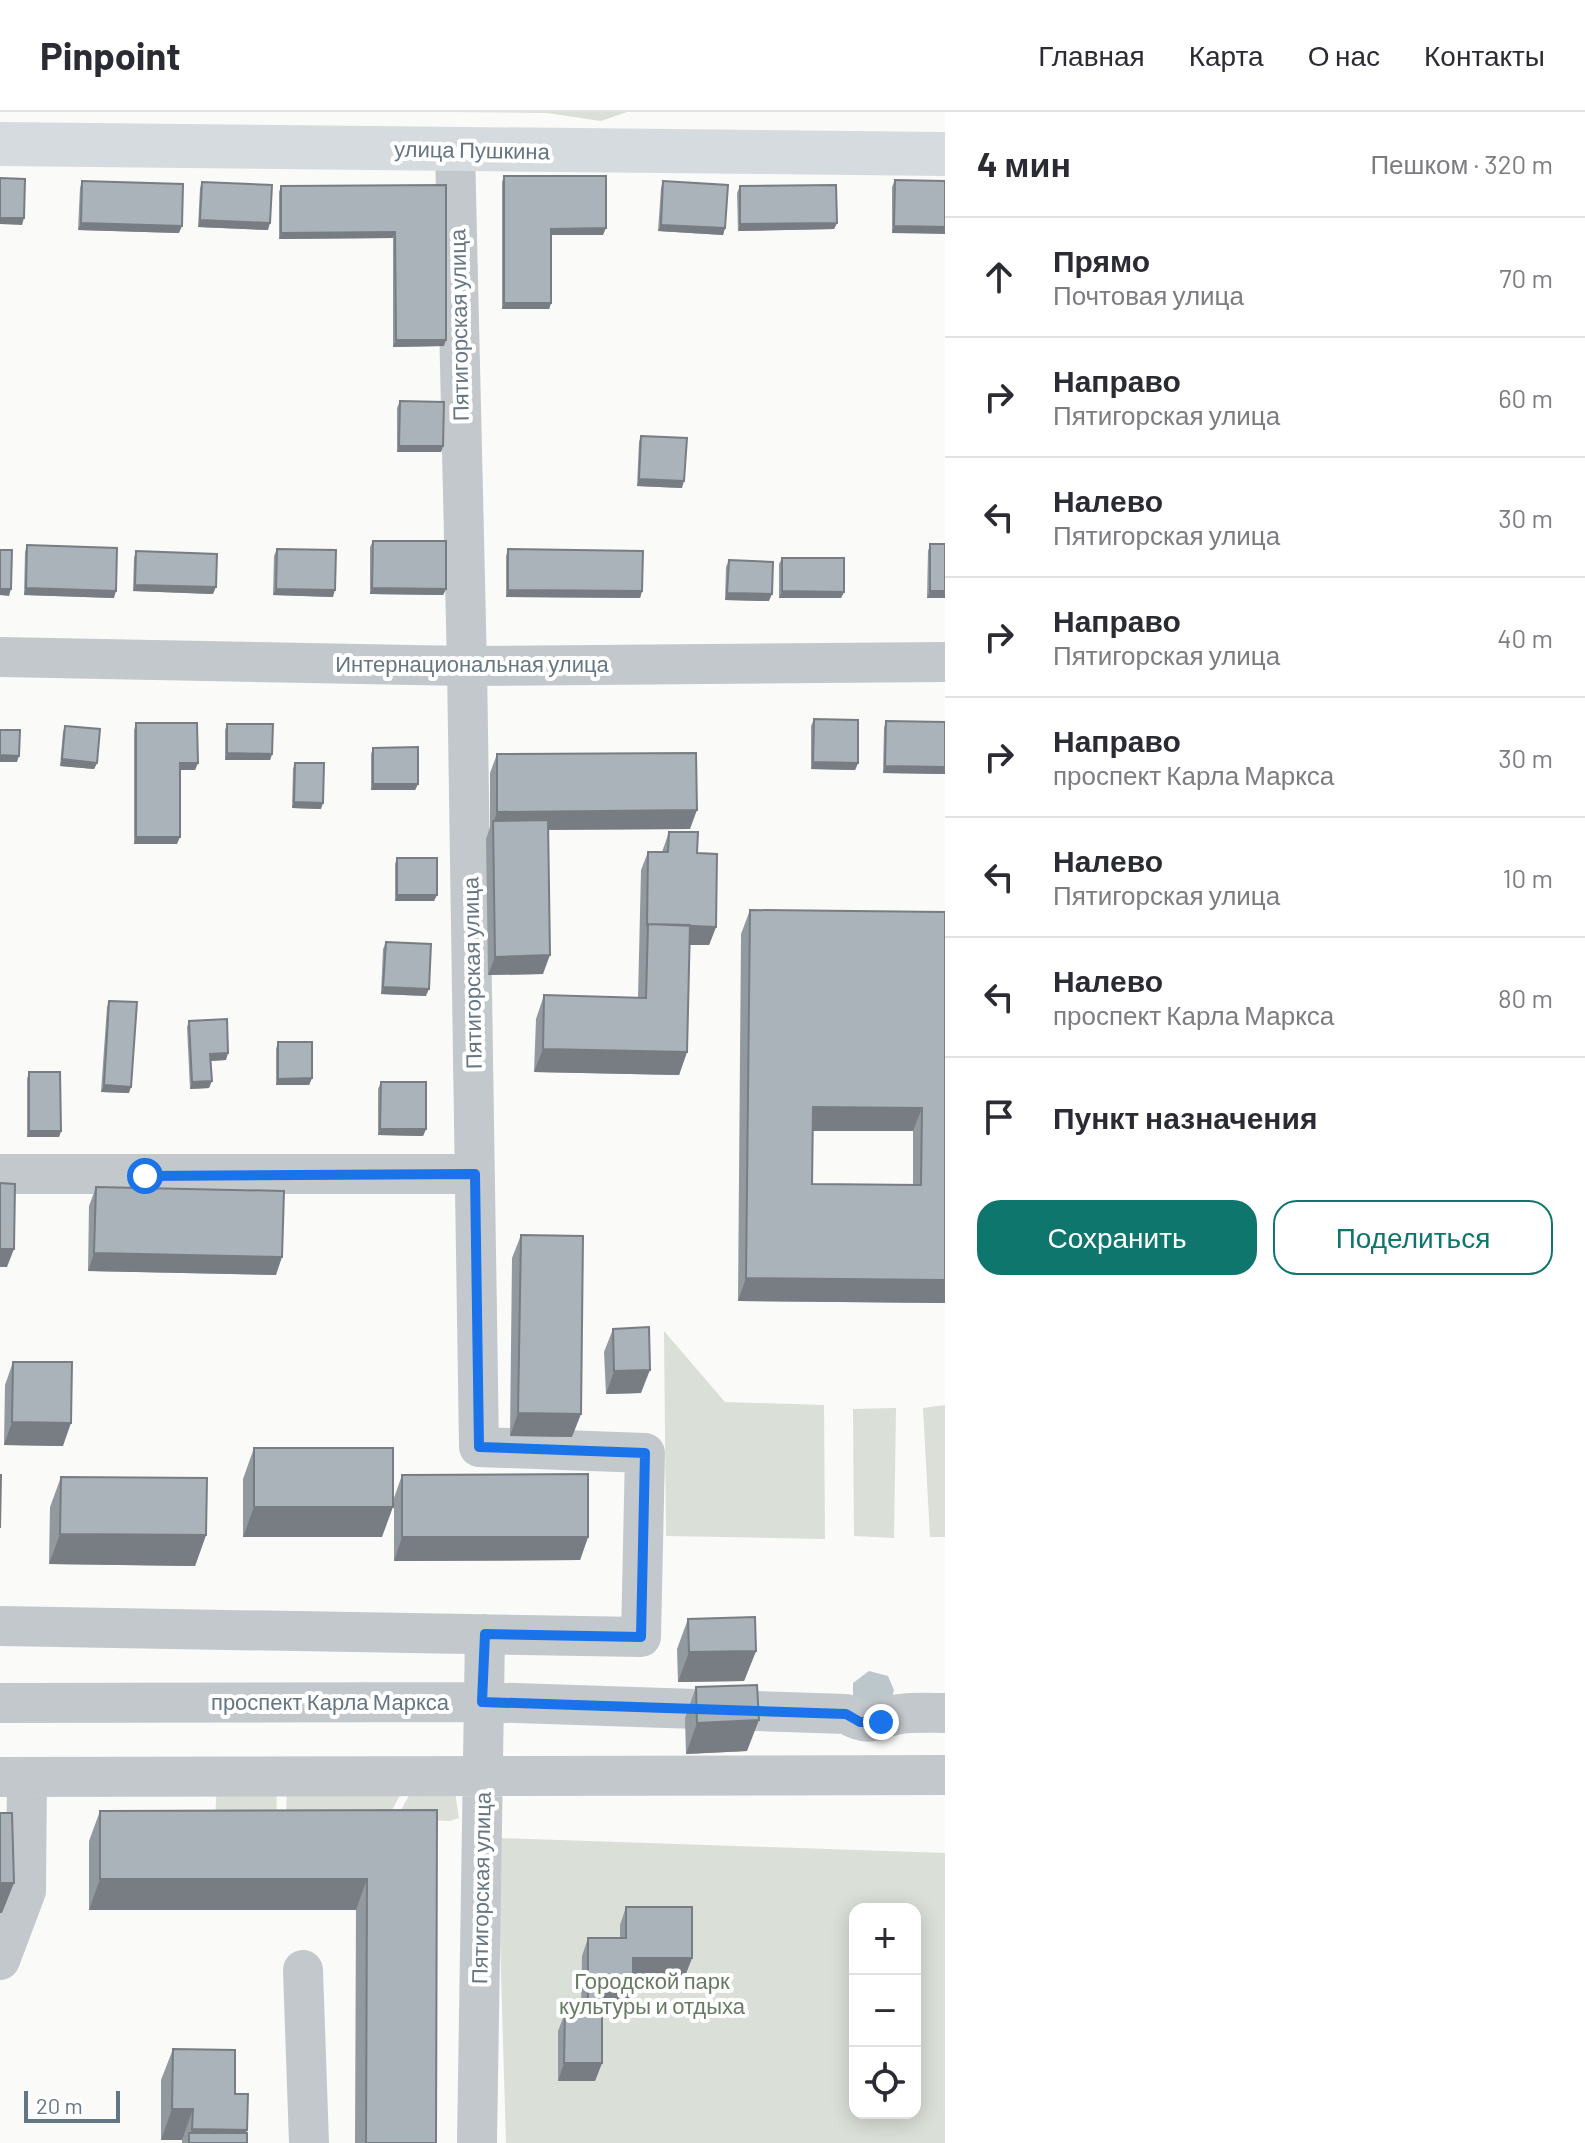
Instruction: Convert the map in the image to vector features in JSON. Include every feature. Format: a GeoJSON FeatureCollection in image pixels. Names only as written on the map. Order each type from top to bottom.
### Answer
{"type":"FeatureCollection","features":[{"type":"Feature","properties":{"kind":"main road","name":"улица Пушкина"},"geometry":{"type":"LineString","coordinates":[[0,144],[945,154]]}},
{"type":"Feature","properties":{"kind":"street","name":"Пятигорская улица"},"geometry":{"type":"LineString","coordinates":[[455,150],[467,666],[479,1447],[645,1453],[641,1637],[485,1634],[477,2143]]}},
{"type":"Feature","properties":{"kind":"street","name":"Интернациональная улица"},"geometry":{"type":"LineString","coordinates":[[0,657],[467,666],[945,662]]}},
{"type":"Feature","properties":{"kind":"street"},"geometry":{"type":"LineString","coordinates":[[0,1174],[475,1174]]}},
{"type":"Feature","properties":{"kind":"street"},"geometry":{"type":"LineString","coordinates":[[0,1626],[485,1634]]}},
{"type":"Feature","properties":{"kind":"street","name":"проспект Карла Маркса"},"geometry":{"type":"LineString","coordinates":[[0,1703],[482,1702],[846,1714],[860,1722],[875,1722],[897,1715],[945,1713]]}},
{"type":"Feature","properties":{"kind":"street"},"geometry":{"type":"LineString","coordinates":[[0,1960],[26,1891],[14,1777],[945,1775]]}},
{"type":"Feature","properties":{"kind":"street"},"geometry":{"type":"LineString","coordinates":[[303,1970],[309,2143]]}},
{"type":"Feature","properties":{"kind":"green space"},"geometry":{"type":"Polygon","coordinates":[[[450,112],[627,112],[601,121],[547,113],[450,112]]]}},
{"type":"Feature","properties":{"kind":"green space"},"geometry":{"type":"Polygon","coordinates":[[[664,1331],[725,1402],[824,1405],[825,1539],[666,1536],[664,1331]]]}},
{"type":"Feature","properties":{"kind":"green space"},"geometry":{"type":"Polygon","coordinates":[[[945,1405],[945,1537],[930,1537],[923,1408],[945,1405]]]}},
{"type":"Feature","properties":{"kind":"green space"},"geometry":{"type":"Polygon","coordinates":[[[896,1408],[894,1538],[854,1536],[853,1409],[896,1408]]]}},
{"type":"Feature","properties":{"kind":"green space"},"geometry":{"type":"Polygon","coordinates":[[[276,1779],[277,1821],[215,1823],[217,1780],[276,1779]]]}},
{"type":"Feature","properties":{"kind":"green space"},"geometry":{"type":"Polygon","coordinates":[[[409,1779],[386,1821],[286,1823],[287,1780],[409,1779]]]}},
{"type":"Feature","properties":{"kind":"green space"},"geometry":{"type":"Polygon","coordinates":[[[417,1781],[455,1792],[459,1818],[450,1821],[396,1819],[417,1781]]]}},
{"type":"Feature","properties":{"kind":"green space","name":"Городской парк культуры и отдыха"},"geometry":{"type":"Polygon","coordinates":[[[497,1838],[945,1853],[945,2143],[506,2143],[497,1838]]]}},
{"type":"Feature","properties":{"kind":"shaded area"},"geometry":{"type":"Polygon","coordinates":[[[869,1671],[888,1676],[894,1690],[890,1705],[876,1712],[853,1698],[853,1683],[869,1671]]]}},
{"type":"Feature","properties":{"kind":"building"},"geometry":{"type":"Polygon","coordinates":[[[504,176],[606,176],[606,228],[551,229],[551,303],[504,303],[504,176]]]}},
{"type":"Feature","properties":{"kind":"building"},"geometry":{"type":"Polygon","coordinates":[[[0,178],[25,179],[24,218],[0,218],[0,178]]]}},
{"type":"Feature","properties":{"kind":"building"},"geometry":{"type":"Polygon","coordinates":[[[895,180],[945,181],[945,227],[894,226],[895,180]]]}},
{"type":"Feature","properties":{"kind":"building"},"geometry":{"type":"Polygon","coordinates":[[[82,181],[183,184],[182,226],[81,223],[82,181]]]}},
{"type":"Feature","properties":{"kind":"building"},"geometry":{"type":"Polygon","coordinates":[[[663,181],[728,185],[725,228],[661,225],[663,181]]]}},
{"type":"Feature","properties":{"kind":"building"},"geometry":{"type":"Polygon","coordinates":[[[202,182],[272,185],[270,223],[200,220],[202,182]]]}},
{"type":"Feature","properties":{"kind":"building"},"geometry":{"type":"Polygon","coordinates":[[[446,185],[446,340],[396,340],[395,232],[281,233],[281,186],[446,185]]]}},
{"type":"Feature","properties":{"kind":"building"},"geometry":{"type":"Polygon","coordinates":[[[836,185],[837,223],[740,224],[740,186],[836,185]]]}},
{"type":"Feature","properties":{"kind":"building"},"geometry":{"type":"Polygon","coordinates":[[[400,401],[444,402],[443,446],[399,446],[400,401]]]}},
{"type":"Feature","properties":{"kind":"building"},"geometry":{"type":"Polygon","coordinates":[[[641,436],[687,438],[684,481],[639,479],[641,436]]]}},
{"type":"Feature","properties":{"kind":"building"},"geometry":{"type":"Polygon","coordinates":[[[373,541],[446,541],[446,589],[372,588],[373,541]]]}},
{"type":"Feature","properties":{"kind":"building"},"geometry":{"type":"Polygon","coordinates":[[[930,544],[945,544],[945,591],[930,591],[930,544]]]}},
{"type":"Feature","properties":{"kind":"building"},"geometry":{"type":"Polygon","coordinates":[[[27,545],[117,548],[116,591],[26,588],[27,545]]]}},
{"type":"Feature","properties":{"kind":"building"},"geometry":{"type":"Polygon","coordinates":[[[277,549],[336,550],[335,590],[276,589],[277,549]]]}},
{"type":"Feature","properties":{"kind":"building"},"geometry":{"type":"Polygon","coordinates":[[[508,549],[643,551],[642,591],[508,590],[508,549]]]}},
{"type":"Feature","properties":{"kind":"building"},"geometry":{"type":"Polygon","coordinates":[[[0,550],[12,550],[11,589],[0,589],[0,550]]]}},
{"type":"Feature","properties":{"kind":"building"},"geometry":{"type":"Polygon","coordinates":[[[136,551],[217,554],[216,587],[135,585],[136,551]]]}},
{"type":"Feature","properties":{"kind":"building"},"geometry":{"type":"Polygon","coordinates":[[[782,558],[844,558],[844,592],[782,591],[782,558]]]}},
{"type":"Feature","properties":{"kind":"building"},"geometry":{"type":"Polygon","coordinates":[[[729,560],[773,562],[772,594],[727,593],[729,560]]]}},
{"type":"Feature","properties":{"kind":"building"},"geometry":{"type":"Polygon","coordinates":[[[814,719],[858,720],[858,763],[813,762],[814,719]]]}},
{"type":"Feature","properties":{"kind":"building"},"geometry":{"type":"Polygon","coordinates":[[[886,721],[945,722],[945,767],[885,766],[886,721]]]}},
{"type":"Feature","properties":{"kind":"building"},"geometry":{"type":"Polygon","coordinates":[[[136,723],[197,723],[198,763],[180,763],[180,837],[136,837],[136,723]]]}},
{"type":"Feature","properties":{"kind":"building"},"geometry":{"type":"Polygon","coordinates":[[[227,724],[273,724],[272,754],[227,753],[227,724]]]}},
{"type":"Feature","properties":{"kind":"building"},"geometry":{"type":"Polygon","coordinates":[[[65,726],[100,729],[97,763],[62,759],[65,726]]]}},
{"type":"Feature","properties":{"kind":"building"},"geometry":{"type":"Polygon","coordinates":[[[0,730],[20,730],[19,756],[0,755],[0,730]]]}},
{"type":"Feature","properties":{"kind":"building"},"geometry":{"type":"Polygon","coordinates":[[[418,747],[418,784],[373,784],[373,748],[418,747]]]}},
{"type":"Feature","properties":{"kind":"building"},"geometry":{"type":"Polygon","coordinates":[[[696,753],[697,810],[497,812],[497,754],[696,753]]]}},
{"type":"Feature","properties":{"kind":"building"},"geometry":{"type":"Polygon","coordinates":[[[295,763],[324,763],[323,803],[294,802],[295,763]]]}},
{"type":"Feature","properties":{"kind":"building"},"geometry":{"type":"Polygon","coordinates":[[[548,820],[550,955],[495,957],[493,821],[548,820]]]}},
{"type":"Feature","properties":{"kind":"building"},"geometry":{"type":"Polygon","coordinates":[[[669,832],[698,832],[697,853],[717,854],[716,927],[647,926],[648,852],[668,852],[669,832]]]}},
{"type":"Feature","properties":{"kind":"building"},"geometry":{"type":"Polygon","coordinates":[[[397,858],[437,858],[437,895],[397,895],[397,858]]]}},
{"type":"Feature","properties":{"kind":"building"},"geometry":{"type":"Polygon","coordinates":[[[750,910],[945,912],[945,1280],[746,1278],[750,910]],[[813,1107],[812,1184],[921,1185],[922,1108],[813,1107]]]}},
{"type":"Feature","properties":{"kind":"building"},"geometry":{"type":"Polygon","coordinates":[[[648,924],[690,925],[687,1052],[543,1049],[544,995],[646,998],[648,924]]]}},
{"type":"Feature","properties":{"kind":"building"},"geometry":{"type":"Polygon","coordinates":[[[386,942],[431,944],[429,989],[383,987],[386,942]]]}},
{"type":"Feature","properties":{"kind":"building"},"geometry":{"type":"Polygon","coordinates":[[[109,1001],[137,1002],[131,1087],[104,1085],[109,1001]]]}},
{"type":"Feature","properties":{"kind":"building"},"geometry":{"type":"Polygon","coordinates":[[[227,1019],[228,1053],[210,1054],[212,1081],[192,1082],[189,1021],[227,1019]]]}},
{"type":"Feature","properties":{"kind":"building"},"geometry":{"type":"Polygon","coordinates":[[[278,1042],[312,1042],[312,1078],[278,1079],[278,1042]]]}},
{"type":"Feature","properties":{"kind":"building"},"geometry":{"type":"Polygon","coordinates":[[[29,1072],[60,1072],[61,1131],[29,1131],[29,1072]]]}},
{"type":"Feature","properties":{"kind":"building"},"geometry":{"type":"Polygon","coordinates":[[[381,1082],[426,1082],[426,1129],[380,1129],[381,1082]]]}},
{"type":"Feature","properties":{"kind":"building"},"geometry":{"type":"Polygon","coordinates":[[[0,1183],[15,1184],[14,1249],[0,1249],[0,1183]]]}},
{"type":"Feature","properties":{"kind":"building"},"geometry":{"type":"Polygon","coordinates":[[[96,1187],[284,1191],[282,1257],[94,1253],[96,1187]]]}},
{"type":"Feature","properties":{"kind":"building"},"geometry":{"type":"Polygon","coordinates":[[[521,1235],[583,1236],[581,1414],[518,1413],[521,1235]]]}},
{"type":"Feature","properties":{"kind":"building"},"geometry":{"type":"Polygon","coordinates":[[[649,1327],[650,1370],[614,1371],[613,1329],[649,1327]]]}},
{"type":"Feature","properties":{"kind":"building"},"geometry":{"type":"Polygon","coordinates":[[[13,1362],[72,1362],[71,1423],[12,1422],[13,1362]]]}},
{"type":"Feature","properties":{"kind":"building"},"geometry":{"type":"Polygon","coordinates":[[[254,1448],[393,1448],[393,1507],[254,1507],[254,1448]]]}},
{"type":"Feature","properties":{"kind":"building"},"geometry":{"type":"Polygon","coordinates":[[[588,1474],[588,1537],[402,1537],[402,1475],[588,1474]]]}},
{"type":"Feature","properties":{"kind":"building"},"geometry":{"type":"Polygon","coordinates":[[[61,1477],[207,1478],[206,1535],[60,1534],[61,1477]]]}},
{"type":"Feature","properties":{"kind":"building"},"geometry":{"type":"Polygon","coordinates":[[[755,1617],[756,1651],[689,1652],[688,1619],[755,1617]]]}},
{"type":"Feature","properties":{"kind":"building"},"geometry":{"type":"Polygon","coordinates":[[[757,1685],[759,1720],[697,1723],[696,1687],[757,1685]]]}},
{"type":"Feature","properties":{"kind":"building"},"geometry":{"type":"Polygon","coordinates":[[[437,1810],[436,2143],[366,2143],[367,1879],[100,1879],[100,1811],[437,1810]]]}},
{"type":"Feature","properties":{"kind":"building"},"geometry":{"type":"Polygon","coordinates":[[[0,1813],[12,1813],[14,1883],[0,1883],[0,1813]]]}},
{"type":"Feature","properties":{"kind":"building"},"geometry":{"type":"Polygon","coordinates":[[[626,1907],[692,1907],[692,1958],[633,1958],[633,1991],[602,1991],[602,2063],[564,2063],[565,2013],[588,2013],[588,1938],[626,1938],[626,1907]]]}},
{"type":"Feature","properties":{"kind":"building"},"geometry":{"type":"Polygon","coordinates":[[[173,2049],[235,2050],[235,2094],[248,2094],[247,2130],[192,2129],[193,2109],[172,2109],[173,2049]]]}},
{"type":"Feature","properties":{"kind":"building"},"geometry":{"type":"Polygon","coordinates":[[[189,2133],[247,2133],[247,2143],[189,2143],[189,2133]]]}},
{"type":"Feature","properties":{"kind":"route"},"geometry":{"type":"LineString","coordinates":[[145,1176],[475,1174],[479,1447],[645,1453],[641,1637],[485,1634],[482,1702],[846,1714],[860,1722],[881,1722]]}}]}
